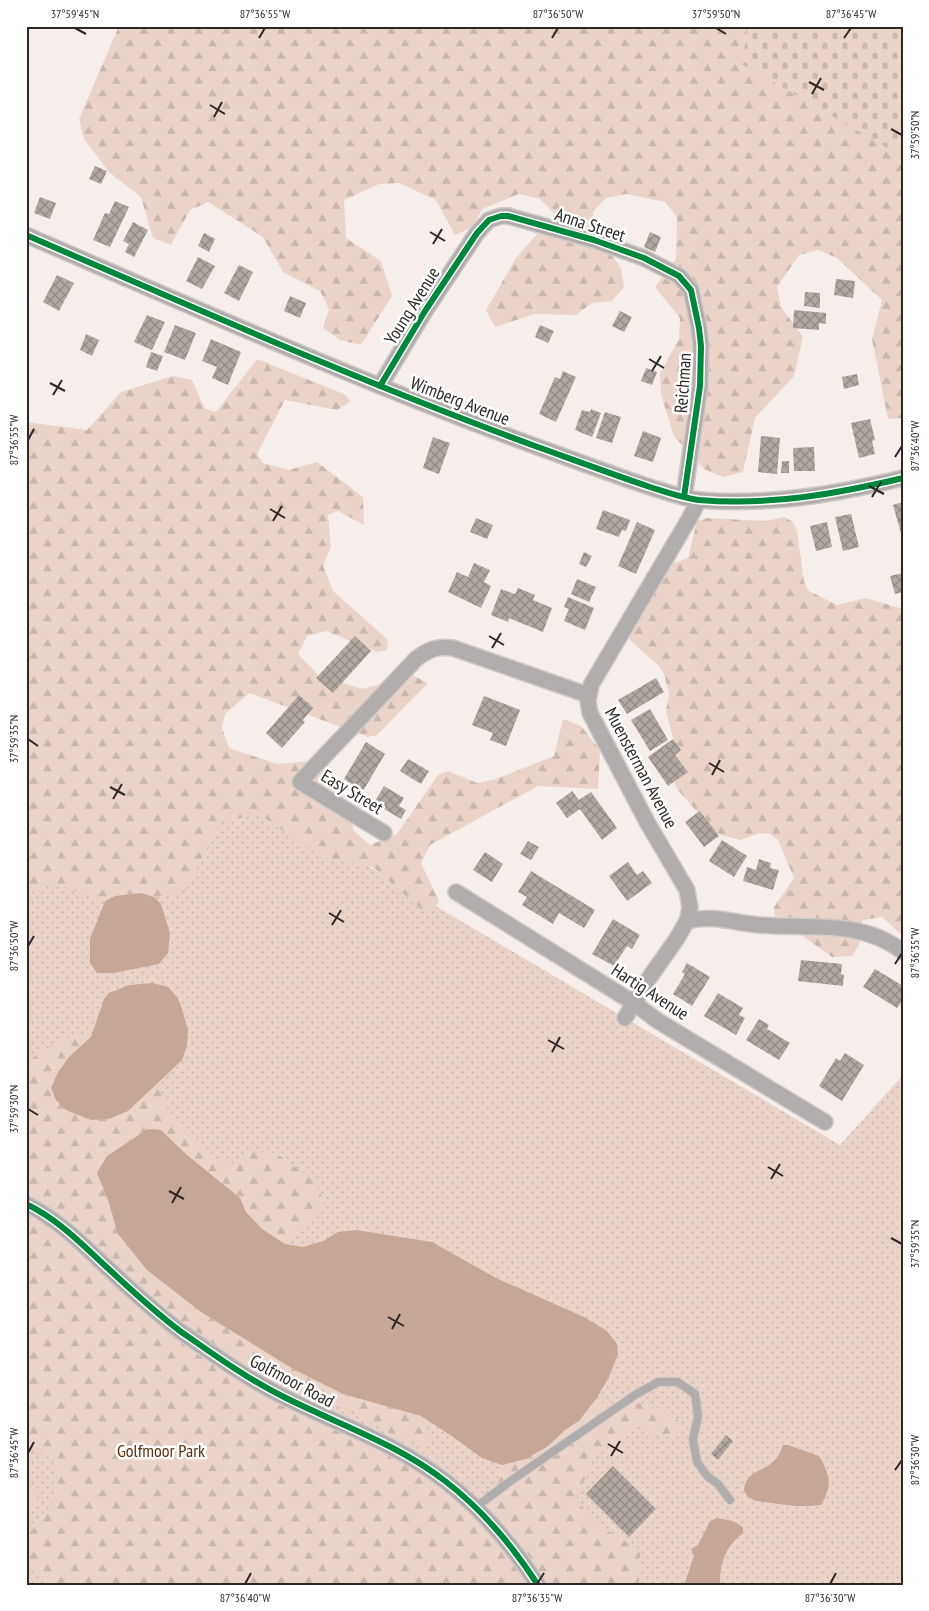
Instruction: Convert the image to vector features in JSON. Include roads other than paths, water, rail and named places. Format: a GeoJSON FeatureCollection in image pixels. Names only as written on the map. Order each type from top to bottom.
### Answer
{"type":"FeatureCollection","features":[{"type":"Feature","properties":{"kind":"street","name":"Anna Street"},"geometry":{"type":"LineString","coordinates":[[489,220],[508,216],[594,240],[644,258],[678,276]]}},
{"type":"Feature","properties":{"kind":"street","name":"Young Avenue"},"geometry":{"type":"LineString","coordinates":[[380,386],[430,304],[477,233],[489,220]]}},
{"type":"Feature","properties":{"kind":"street","name":"Wimberg Avenue"},"geometry":{"type":"LineString","coordinates":[[26,235],[307,357],[380,386],[635,482],[692,498],[764,501],[810,497],[848,491],[903,478]]}},
{"type":"Feature","properties":{"kind":"street","name":"Reichman"},"geometry":{"type":"LineString","coordinates":[[588,695],[591,685],[689,519],[700,386],[701,346],[691,290],[678,276]]}},
{"type":"Feature","properties":{"kind":"street","name":"Muensterman Avenue"},"geometry":{"type":"LineString","coordinates":[[300,782],[416,659],[432,648],[453,648],[588,695],[590,713],[647,822],[687,890],[690,908],[687,921]]}},
{"type":"Feature","properties":{"kind":"street","name":"Easy Street"},"geometry":{"type":"LineString","coordinates":[[300,782],[384,833]]}},
{"type":"Feature","properties":{"kind":"street","name":"Hartig Avenue"},"geometry":{"type":"LineString","coordinates":[[456,892],[634,1003],[658,1021],[825,1122]]}},
{"type":"Feature","properties":{"kind":"street"},"geometry":{"type":"LineString","coordinates":[[625,1018],[687,921],[708,917],[757,925],[816,926],[845,929],[884,940],[903,952]]}},
{"type":"Feature","properties":{"kind":"street","name":"Golfmoor Road"},"geometry":{"type":"LineString","coordinates":[[26,1204],[47,1216],[80,1242],[147,1304],[179,1330],[238,1370],[281,1395],[399,1450],[445,1480],[476,1507],[506,1538],[538,1585]]}},
{"type":"Feature","properties":{"kind":"lane"},"geometry":{"type":"LineString","coordinates":[[476,1507],[610,1412],[658,1382],[678,1382],[695,1394],[698,1416],[693,1439],[696,1462],[707,1476],[718,1484],[730,1500]]}},
{"type":"Feature","properties":{"kind":"park label","name":"Golfmoor Park"},"geometry":{"type":"Point","coordinates":[161,1451]}}]}
